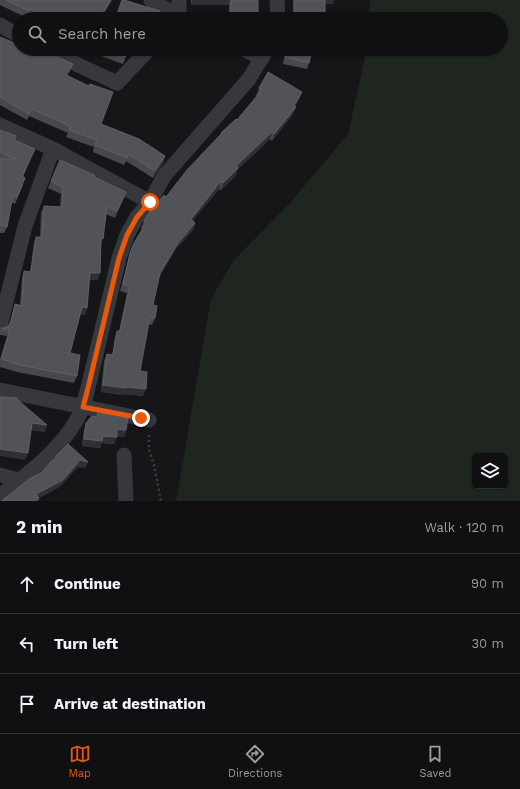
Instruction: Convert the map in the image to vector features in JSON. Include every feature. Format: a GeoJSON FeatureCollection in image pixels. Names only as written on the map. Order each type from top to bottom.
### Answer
{"type":"FeatureCollection","features":[{"type":"Feature","properties":{"kind":"street"},"geometry":{"type":"LineString","coordinates":[[151,0],[170,12]]}},
{"type":"Feature","properties":{"kind":"street"},"geometry":{"type":"LineString","coordinates":[[179,0],[180,12]]}},
{"type":"Feature","properties":{"kind":"street"},"geometry":{"type":"LineString","coordinates":[[277,0],[278,12]]}},
{"type":"Feature","properties":{"kind":"street"},"geometry":{"type":"LineString","coordinates":[[0,26],[12,32]]}},
{"type":"Feature","properties":{"kind":"street"},"geometry":{"type":"LineString","coordinates":[[59,56],[117,83],[142,56]]}},
{"type":"Feature","properties":{"kind":"street"},"geometry":{"type":"LineString","coordinates":[[0,496],[46,458],[63,439],[76,420],[83,407],[119,258],[127,235],[137,217],[150,202],[164,176],[249,79],[262,56]]}},
{"type":"Feature","properties":{"kind":"street"},"geometry":{"type":"LineString","coordinates":[[0,124],[53,148],[150,202]]}},
{"type":"Feature","properties":{"kind":"street"},"geometry":{"type":"LineString","coordinates":[[0,326],[25,226],[53,148]]}},
{"type":"Feature","properties":{"kind":"street"},"geometry":{"type":"LineString","coordinates":[[0,390],[149,420]]}},
{"type":"Feature","properties":{"kind":"street"},"geometry":{"type":"LineString","coordinates":[[124,455],[126,501]]}},
{"type":"Feature","properties":{"kind":"street"},"geometry":{"type":"LineString","coordinates":[[0,475],[19,480]]}},
{"type":"Feature","properties":{"kind":"path"},"geometry":{"type":"LineString","coordinates":[[149,450],[154,465],[161,501]]}},
{"type":"Feature","properties":{"kind":"shaded area"},"geometry":{"type":"Polygon","coordinates":[[[370,0],[520,0],[520,501],[176,501],[211,299],[234,260],[290,203],[348,134],[365,56],[508,56],[508,12],[369,12],[370,0]]]}},
{"type":"Feature","properties":{"kind":"building"},"geometry":{"type":"Polygon","coordinates":[[[6,0],[111,0],[103,12],[36,12],[30,9],[29,11],[6,0]]]}},
{"type":"Feature","properties":{"kind":"building"},"geometry":{"type":"Polygon","coordinates":[[[122,0],[160,11],[160,12],[118,12],[122,0]]]}},
{"type":"Feature","properties":{"kind":"building"},"geometry":{"type":"Polygon","coordinates":[[[231,0],[258,0],[258,12],[231,12],[231,0]]]}},
{"type":"Feature","properties":{"kind":"building"},"geometry":{"type":"Polygon","coordinates":[[[295,0],[325,0],[325,12],[295,12],[295,0]]]}},
{"type":"Feature","properties":{"kind":"building"},"geometry":{"type":"Polygon","coordinates":[[[0,37],[12,42],[12,56],[56,56],[73,64],[66,75],[89,86],[90,84],[113,92],[101,124],[139,139],[165,156],[155,171],[128,154],[127,158],[95,145],[97,140],[69,130],[70,126],[32,109],[29,114],[0,97],[0,37]]]}},
{"type":"Feature","properties":{"kind":"building"},"geometry":{"type":"Polygon","coordinates":[[[285,56],[310,56],[309,63],[285,56]]]}},
{"type":"Feature","properties":{"kind":"building"},"geometry":{"type":"Polygon","coordinates":[[[268,72],[302,92],[294,106],[296,107],[274,134],[272,132],[236,166],[238,168],[223,183],[221,181],[191,219],[195,223],[178,243],[160,273],[153,305],[157,306],[155,318],[150,317],[140,371],[147,372],[146,389],[103,385],[107,354],[113,355],[117,331],[120,331],[130,286],[123,284],[130,253],[146,223],[144,221],[164,195],[166,197],[187,170],[221,133],[236,119],[237,120],[262,90],[259,88],[268,72]]]}},
{"type":"Feature","properties":{"kind":"building"},"geometry":{"type":"Polygon","coordinates":[[[0,130],[16,136],[14,140],[35,149],[22,176],[25,178],[17,197],[13,195],[7,227],[0,225],[0,159],[16,159],[0,152],[0,130]]]}},
{"type":"Feature","properties":{"kind":"building"},"geometry":{"type":"Polygon","coordinates":[[[60,160],[94,175],[94,177],[126,192],[117,211],[107,206],[103,239],[101,238],[100,273],[90,273],[87,308],[82,307],[70,353],[80,355],[77,376],[20,365],[1,359],[10,330],[1,328],[5,328],[9,325],[15,304],[22,306],[24,271],[31,272],[36,237],[42,237],[44,206],[62,207],[63,187],[51,181],[60,160]]]}},
{"type":"Feature","properties":{"kind":"building"},"geometry":{"type":"Polygon","coordinates":[[[0,397],[17,398],[17,400],[47,425],[32,423],[28,453],[0,449],[0,397]]]}},
{"type":"Feature","properties":{"kind":"building"},"geometry":{"type":"Polygon","coordinates":[[[98,411],[128,417],[126,430],[117,429],[117,437],[103,436],[102,441],[84,439],[86,423],[92,416],[97,417],[98,411]]]}},
{"type":"Feature","properties":{"kind":"building"},"geometry":{"type":"Polygon","coordinates":[[[68,444],[88,462],[80,460],[63,480],[36,494],[39,499],[36,501],[2,501],[29,479],[41,473],[58,457],[55,457],[68,444]]]}},
{"type":"Feature","properties":{"kind":"route"},"geometry":{"type":"LineString","coordinates":[[141,418],[83,407],[119,258],[127,235],[137,217],[150,202]]}}]}
